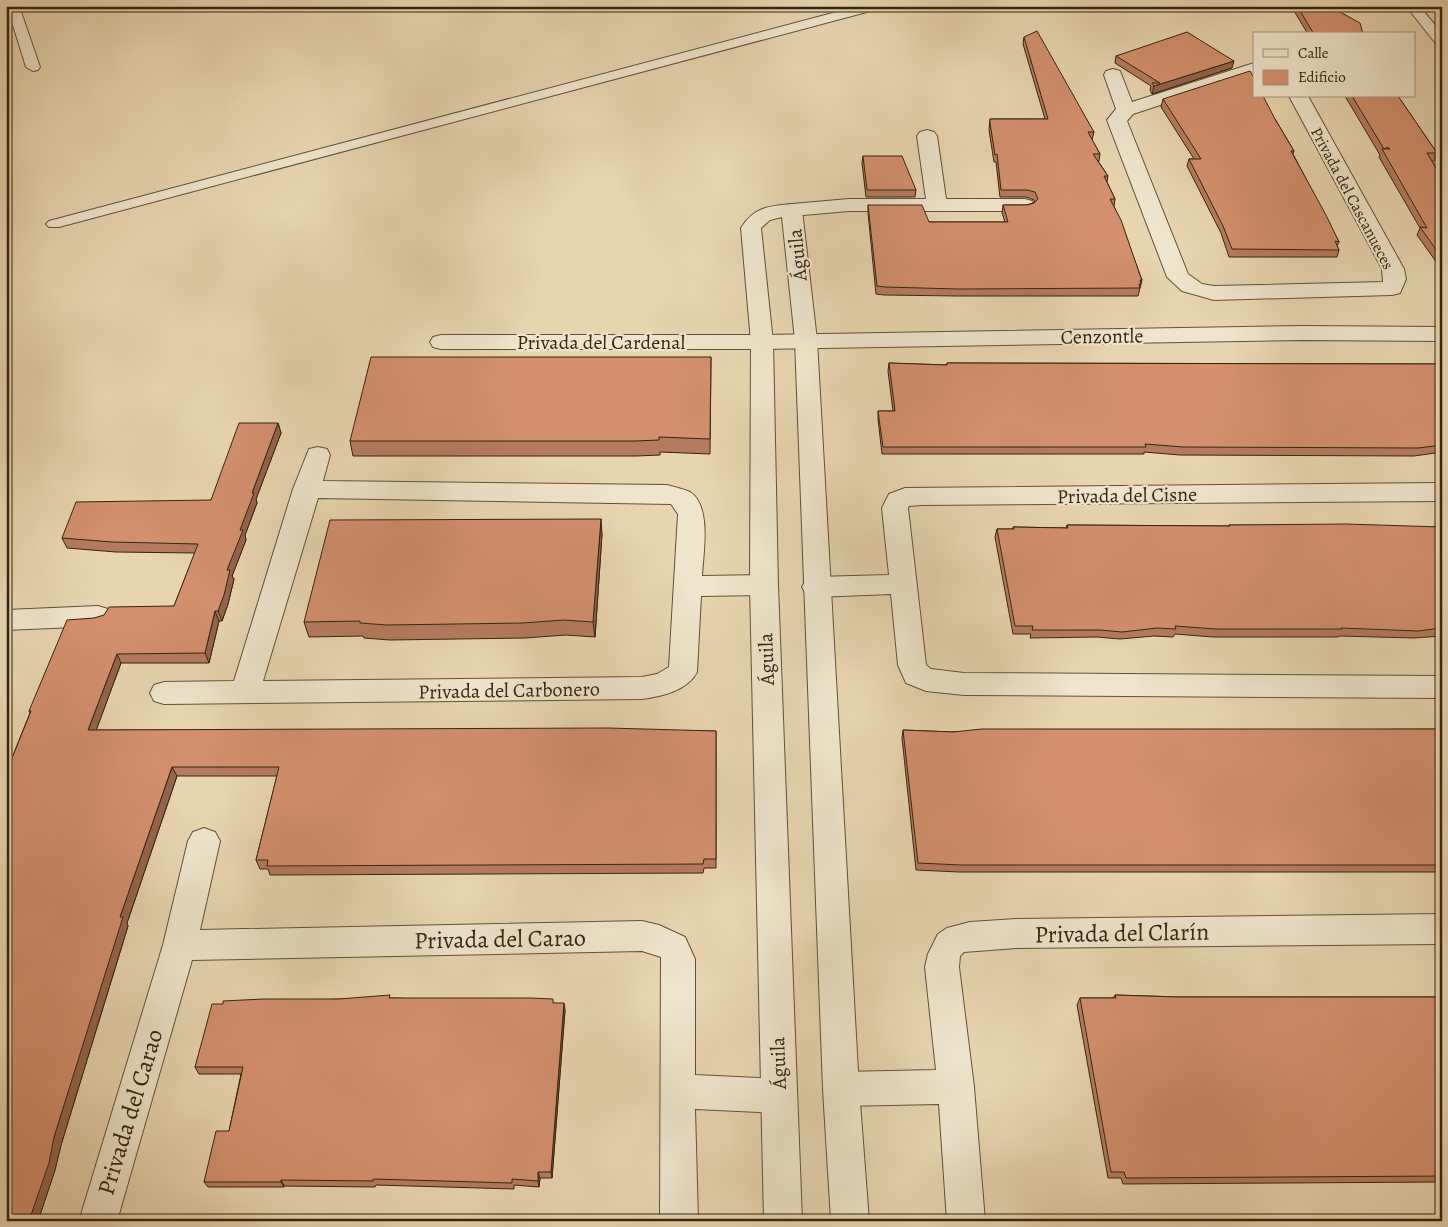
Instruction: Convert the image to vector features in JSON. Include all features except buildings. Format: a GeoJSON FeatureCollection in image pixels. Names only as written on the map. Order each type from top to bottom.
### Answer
{"type":"FeatureCollection","features":[{"type":"Feature","properties":{"kind":"street"},"geometry":{"type":"LineString","coordinates":[[1113,75],[1126,110],[1253,68]]}},
{"type":"Feature","properties":{"kind":"street","name":"Privada del Cascanueces"},"geometry":{"type":"LineString","coordinates":[[1126,110],[1117,120],[1118,126],[1178,277],[1187,286],[1200,291],[1214,293],[1392,288],[1395,279],[1393,269],[1299,98]]}},
{"type":"Feature","properties":{"kind":"street"},"geometry":{"type":"LineString","coordinates":[[926,136],[937,204]]}},
{"type":"Feature","properties":{"kind":"street"},"geometry":{"type":"LineString","coordinates":[[792,210],[849,205],[1025,205]]}},
{"type":"Feature","properties":{"kind":"street","name":"Águila"},"geometry":{"type":"LineString","coordinates":[[783,1221],[764,585],[762,342],[751,228],[756,219],[767,212],[792,210],[806,340],[816,587],[841,1089],[850,1221]]}},
{"type":"Feature","properties":{"kind":"street"},"geometry":{"type":"LineString","coordinates":[[1287,292],[1302,334]]}},
{"type":"Feature","properties":{"kind":"street","name":"Cenzontle"},"geometry":{"type":"LineString","coordinates":[[762,342],[1302,334],[1442,334]]}},
{"type":"Feature","properties":{"kind":"street","name":"Privada del Cardenal"},"geometry":{"type":"LineString","coordinates":[[441,342],[762,342]]}},
{"type":"Feature","properties":{"kind":"street"},"geometry":{"type":"LineString","coordinates":[[245,692],[318,455]]}},
{"type":"Feature","properties":{"kind":"street","name":"Privada del Carbonero"},"geometry":{"type":"LineString","coordinates":[[164,693],[604,689],[659,686],[672,681],[683,672],[691,514],[688,504],[680,498],[667,494],[306,489]]}},
{"type":"Feature","properties":{"kind":"street","name":"Privada del Cisne"},"geometry":{"type":"LineString","coordinates":[[1442,492],[905,497],[898,500],[895,508],[912,665],[916,675],[926,680],[964,684],[1442,686]]}},
{"type":"Feature","properties":{"kind":"street"},"geometry":{"type":"LineString","coordinates":[[816,587],[904,584]]}},
{"type":"Feature","properties":{"kind":"street"},"geometry":{"type":"LineString","coordinates":[[688,586],[764,585]]}},
{"type":"Feature","properties":{"kind":"street"},"geometry":{"type":"LineString","coordinates":[[6,620],[98,616]]}},
{"type":"Feature","properties":{"kind":"street","name":"Privada del Carao"},"geometry":{"type":"LineString","coordinates":[[98,1221],[180,945],[204,841]]}},
{"type":"Feature","properties":{"kind":"street","name":"Privada del Clarín"},"geometry":{"type":"LineString","coordinates":[[966,1221],[956,1087],[942,968],[944,953],[953,941],[967,937],[990,935],[1053,933],[1442,929]]}},
{"type":"Feature","properties":{"kind":"street","name":"Privada del Carao"},"geometry":{"type":"LineString","coordinates":[[180,945],[642,936],[673,946],[678,959],[679,1221]]}},
{"type":"Feature","properties":{"kind":"street"},"geometry":{"type":"LineString","coordinates":[[841,1089],[956,1087]]}},
{"type":"Feature","properties":{"kind":"street"},"geometry":{"type":"LineString","coordinates":[[677,1090],[779,1096]]}},
{"type":"Feature","properties":{"kind":"lane"},"geometry":{"type":"LineString","coordinates":[[13,6],[33,67]]}},
{"type":"Feature","properties":{"kind":"lane"},"geometry":{"type":"LineString","coordinates":[[54,224],[874,6]]}},
{"type":"Feature","properties":{"kind":"lane"},"geometry":{"type":"LineString","coordinates":[[1412,6],[1442,42]]}}]}
